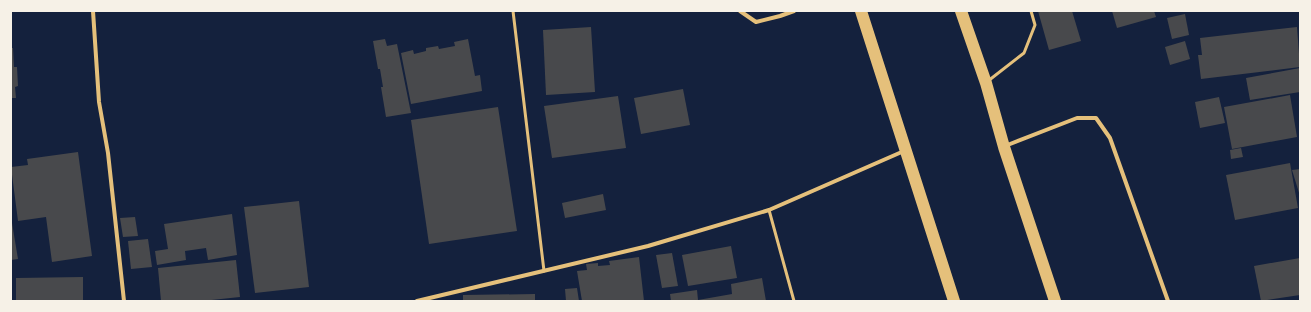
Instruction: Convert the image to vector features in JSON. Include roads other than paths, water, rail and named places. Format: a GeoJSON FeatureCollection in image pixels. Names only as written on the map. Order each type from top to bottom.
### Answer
{"type":"FeatureCollection","features":[{"type":"Feature","properties":{"kind":"highway"},"geometry":{"type":"LineString","coordinates":[[861,11],[954,301]]}},
{"type":"Feature","properties":{"kind":"highway"},"geometry":{"type":"LineString","coordinates":[[961,11],[986,82],[1004,147],[1055,301]]}},
{"type":"Feature","properties":{"kind":"street"},"geometry":{"type":"LineString","coordinates":[[92,11],[98,102],[108,153],[124,301]]}},
{"type":"Feature","properties":{"kind":"street"},"geometry":{"type":"LineString","coordinates":[[740,11],[756,22],[794,11]]}},
{"type":"Feature","properties":{"kind":"street"},"geometry":{"type":"LineString","coordinates":[[1004,147],[1077,118],[1096,118],[1110,138],[1168,301]]}},
{"type":"Feature","properties":{"kind":"street"},"geometry":{"type":"LineString","coordinates":[[417,301],[648,246],[769,210],[905,150]]}},
{"type":"Feature","properties":{"kind":"lane"},"geometry":{"type":"LineString","coordinates":[[513,11],[544,271]]}},
{"type":"Feature","properties":{"kind":"lane"},"geometry":{"type":"LineString","coordinates":[[986,82],[1024,53],[1035,25],[1031,11]]}},
{"type":"Feature","properties":{"kind":"lane"},"geometry":{"type":"LineString","coordinates":[[769,210],[794,301]]}}]}
